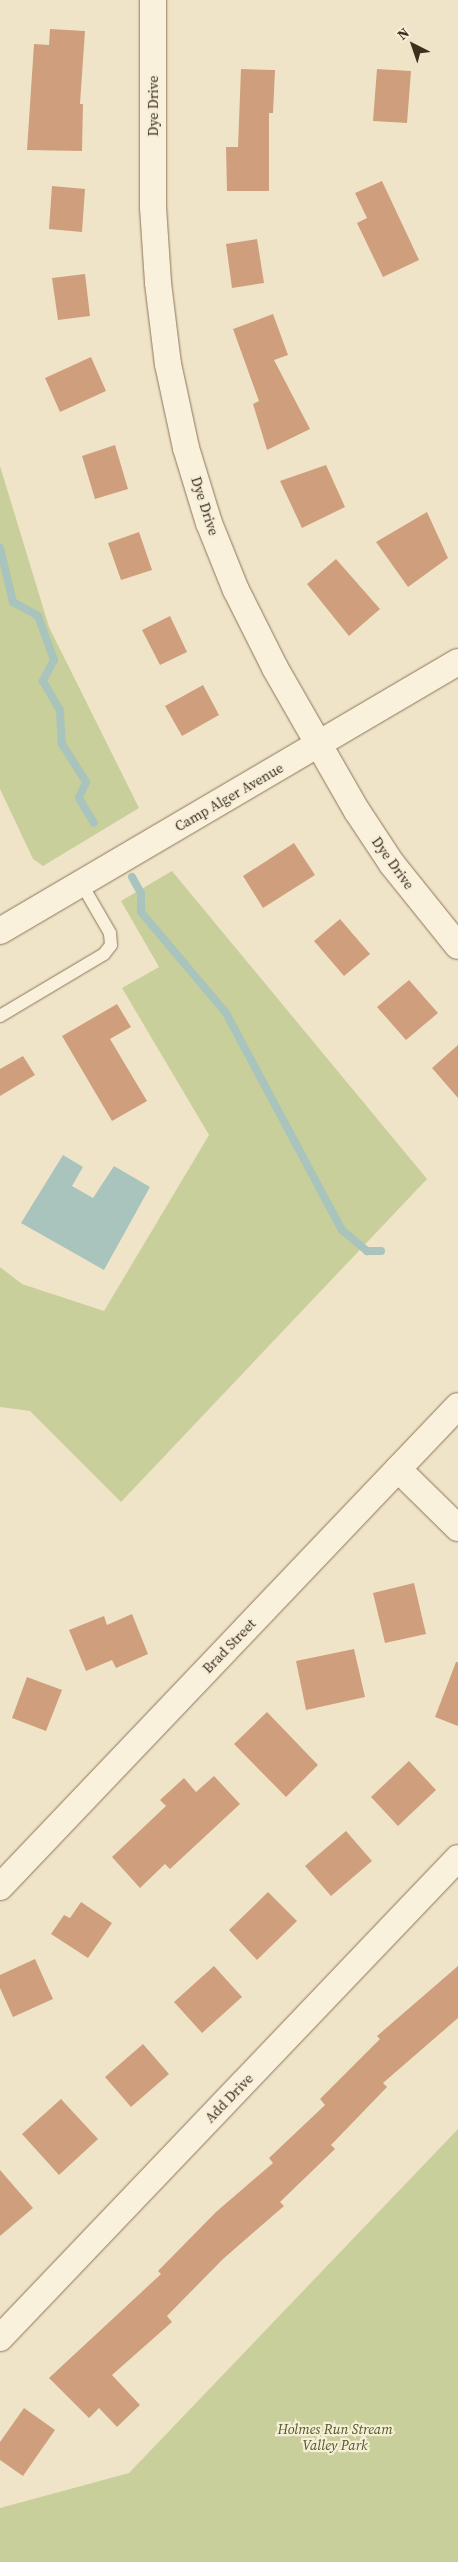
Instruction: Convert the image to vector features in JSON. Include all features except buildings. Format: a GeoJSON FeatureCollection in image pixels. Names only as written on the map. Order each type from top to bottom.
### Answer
{"type":"FeatureCollection","features":[{"type":"Feature","properties":{"kind":"street","name":"Dye Drive"},"geometry":{"type":"LineString","coordinates":[[153,0],[153,206],[158,283],[168,364],[186,448],[209,523],[236,590],[275,668],[319,744],[392,864],[458,946]]}},
{"type":"Feature","properties":{"kind":"street","name":"Camp Alger Avenue"},"geometry":{"type":"LineString","coordinates":[[0,931],[458,662]]}},
{"type":"Feature","properties":{"kind":"street","name":"Brad Street"},"geometry":{"type":"LineString","coordinates":[[0,1887],[458,1406]]}},
{"type":"Feature","properties":{"kind":"street"},"geometry":{"type":"LineString","coordinates":[[398,1469],[458,1528]]}},
{"type":"Feature","properties":{"kind":"street","name":"Add Drive"},"geometry":{"type":"LineString","coordinates":[[0,2338],[458,1858]]}},
{"type":"Feature","properties":{"kind":"lane"},"geometry":{"type":"LineString","coordinates":[[0,1016],[104,954],[111,945],[110,933],[81,883]]}},
{"type":"Feature","properties":{"kind":"green space"},"geometry":{"type":"Polygon","coordinates":[[[0,466],[49,627],[139,808],[43,866],[33,859],[0,789],[0,466]]]}},
{"type":"Feature","properties":{"kind":"green space"},"geometry":{"type":"Polygon","coordinates":[[[172,871],[427,1179],[121,1502],[30,1411],[0,1407],[0,1267],[22,1284],[104,1311],[209,1135],[122,988],[159,967],[121,901],[172,871]]]}},
{"type":"Feature","properties":{"kind":"green space","name":"Holmes Run Stream Valley Park"},"geometry":{"type":"Polygon","coordinates":[[[458,2129],[458,2562],[0,2562],[0,2508],[129,2473],[458,2129]]]}},
{"type":"Feature","properties":{"kind":"water"},"geometry":{"type":"Polygon","coordinates":[[[63,1155],[83,1167],[72,1186],[93,1198],[114,1166],[150,1187],[104,1270],[21,1223],[63,1155]]]}},
{"type":"Feature","properties":{"kind":"waterway"},"geometry":{"type":"LineString","coordinates":[[0,548],[13,602],[38,616],[54,660],[43,681],[60,711],[62,744],[86,782],[79,798],[94,823]]}},
{"type":"Feature","properties":{"kind":"waterway"},"geometry":{"type":"LineString","coordinates":[[132,877],[141,893],[141,912],[226,1013],[342,1230],[367,1251],[381,1251]]}}]}
